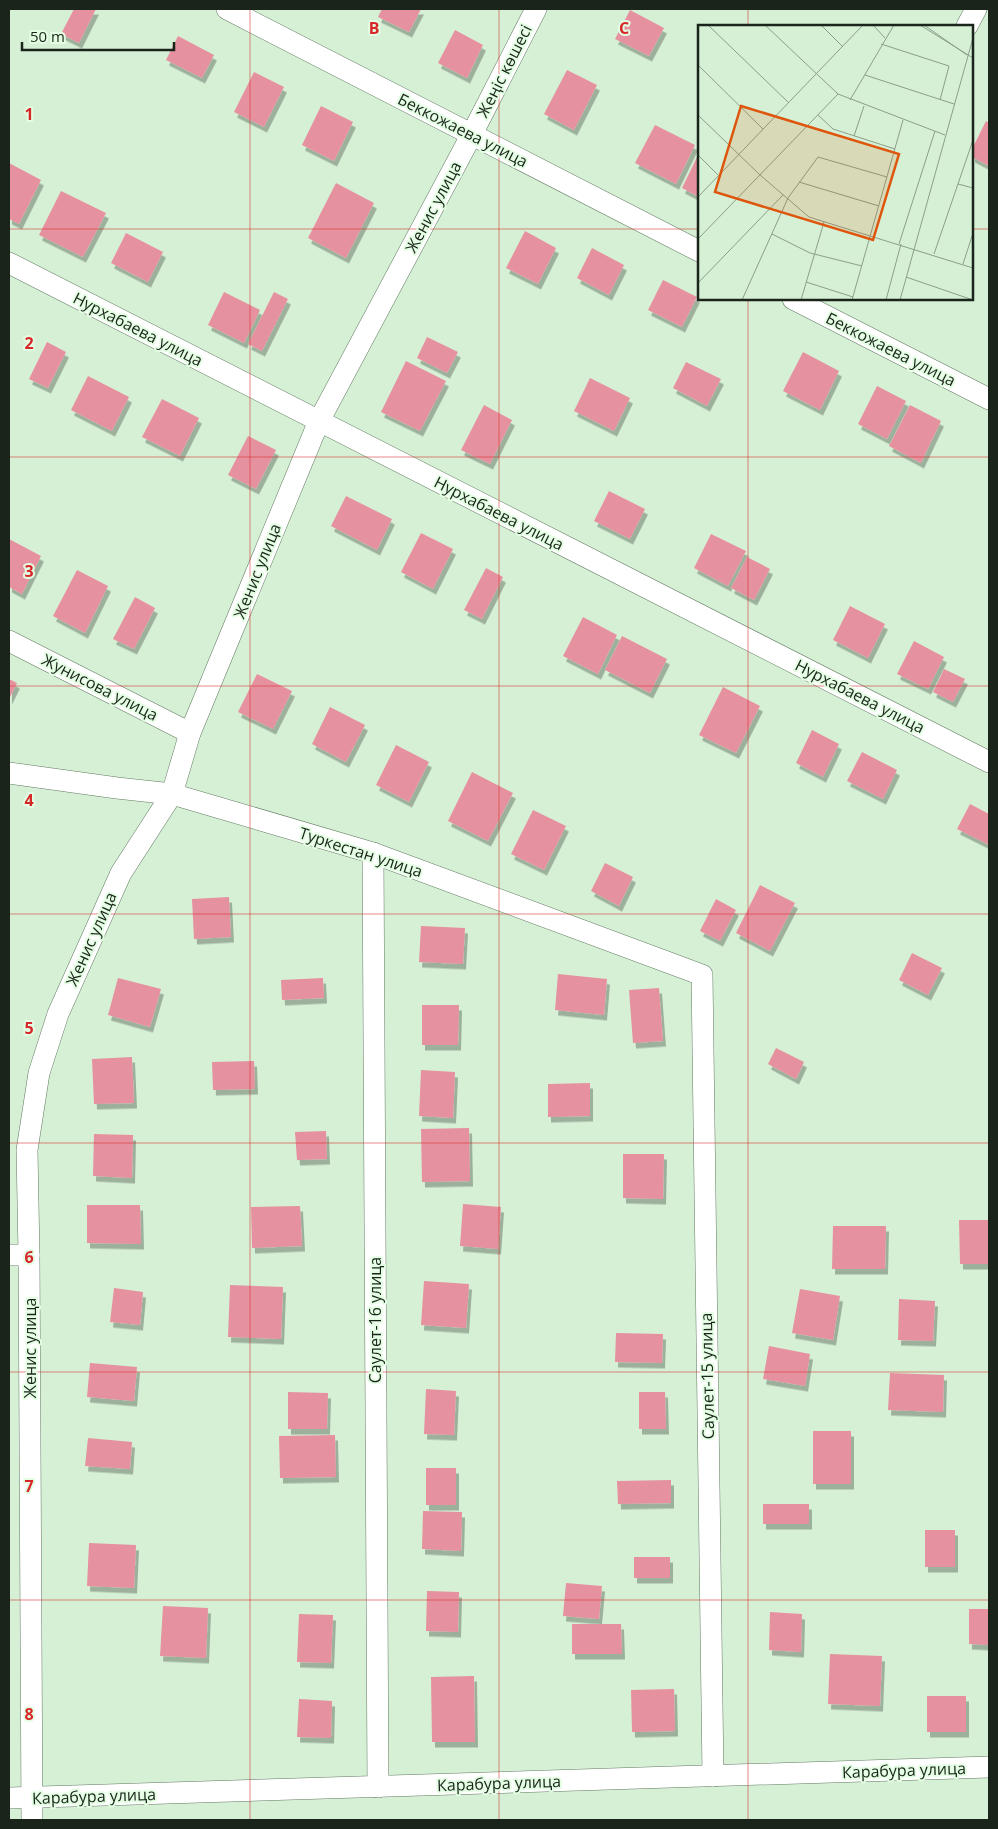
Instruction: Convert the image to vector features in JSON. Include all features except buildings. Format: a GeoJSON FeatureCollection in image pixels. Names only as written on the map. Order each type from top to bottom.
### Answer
{"type":"FeatureCollection","features":[{"type":"Feature","properties":{"kind":"street","name":"Беккожаева улица"},"geometry":{"type":"LineString","coordinates":[[227,9],[698,249]]}},
{"type":"Feature","properties":{"kind":"street","name":"Жеңіс көшесі"},"geometry":{"type":"LineString","coordinates":[[472,134],[536,9]]}},
{"type":"Feature","properties":{"kind":"street"},"geometry":{"type":"LineString","coordinates":[[968,25],[976,9]]}},
{"type":"Feature","properties":{"kind":"street","name":"Женис улица"},"geometry":{"type":"LineString","coordinates":[[32,1820],[19,1255],[27,1150],[42,1064],[58,1014],[120,874],[172,794],[190,733],[319,421],[472,134]]}},
{"type":"Feature","properties":{"kind":"street","name":"Нурхабаева улица"},"geometry":{"type":"LineString","coordinates":[[9,263],[989,762]]}},
{"type":"Feature","properties":{"kind":"street","name":"Беккожаева улица"},"geometry":{"type":"LineString","coordinates":[[799,300],[823,305],[989,399]]}},
{"type":"Feature","properties":{"kind":"street","name":"Жунисова улица"},"geometry":{"type":"LineString","coordinates":[[9,641],[190,733]]}},
{"type":"Feature","properties":{"kind":"street","name":"Туркестан улица"},"geometry":{"type":"LineString","coordinates":[[9,773],[172,794],[373,853],[702,975]]}},
{"type":"Feature","properties":{"kind":"street","name":"Саулет-16 улица"},"geometry":{"type":"LineString","coordinates":[[373,853],[378,1787]]}},
{"type":"Feature","properties":{"kind":"street","name":"Саулет-15 улица"},"geometry":{"type":"LineString","coordinates":[[702,975],[713,1776]]}},
{"type":"Feature","properties":{"kind":"street","name":"Карабура улица"},"geometry":{"type":"LineString","coordinates":[[9,1798],[989,1767]]}}]}
